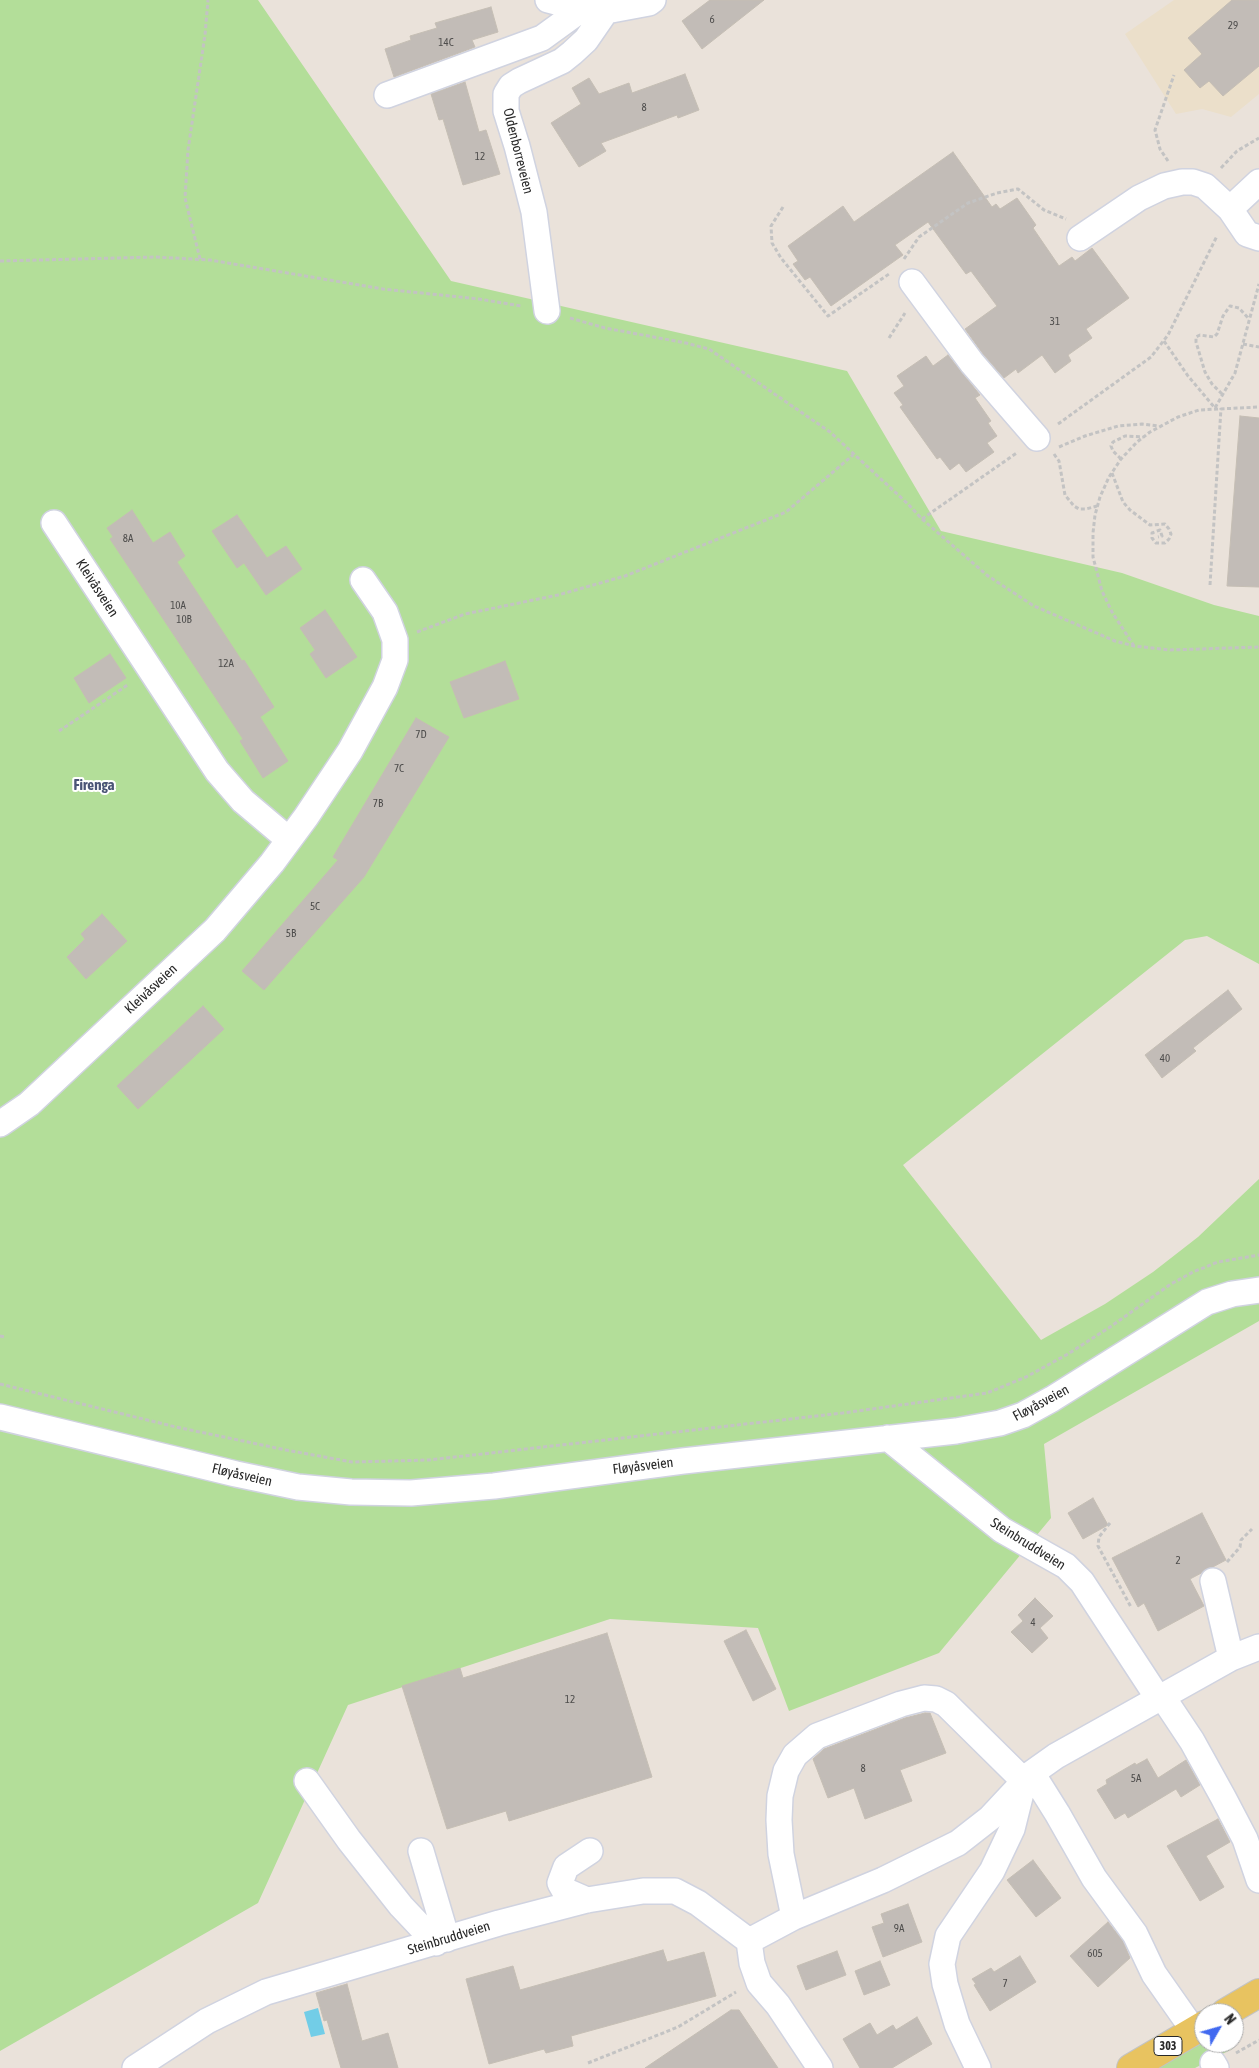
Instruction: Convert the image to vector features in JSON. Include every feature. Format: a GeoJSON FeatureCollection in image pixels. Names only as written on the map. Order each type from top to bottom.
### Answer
{"type":"FeatureCollection","features":[{"type":"Feature","properties":{"kind":"main road"},"geometry":{"type":"LineString","coordinates":[[1242,2003],[1259,1993]]}},
{"type":"Feature","properties":{"kind":"main road","name":"303"},"geometry":{"type":"LineString","coordinates":[[1131,2068],[1194,2031]]}},
{"type":"Feature","properties":{"kind":"street"},"geometry":{"type":"LineString","coordinates":[[548,0],[594,10],[649,3],[653,0]]}},
{"type":"Feature","properties":{"kind":"street"},"geometry":{"type":"LineString","coordinates":[[387,95],[542,38],[594,10]]}},
{"type":"Feature","properties":{"kind":"street","name":"Oldenborreveien"},"geometry":{"type":"LineString","coordinates":[[547,311],[534,212],[506,111],[506,94],[511,86],[562,61],[586,40],[594,10]]}},
{"type":"Feature","properties":{"kind":"street"},"geometry":{"type":"LineString","coordinates":[[1230,209],[1259,182]]}},
{"type":"Feature","properties":{"kind":"street"},"geometry":{"type":"LineString","coordinates":[[1073,229],[1164,186],[1194,184],[1230,209],[1246,234],[1259,238]]}},
{"type":"Feature","properties":{"kind":"street"},"geometry":{"type":"LineString","coordinates":[[906,274],[972,363],[1043,441]]}},
{"type":"Feature","properties":{"kind":"street","name":"Kleivåsveien"},"geometry":{"type":"LineString","coordinates":[[54,523],[217,771],[243,802],[288,839]]}},
{"type":"Feature","properties":{"kind":"street","name":"Kleivåsveien"},"geometry":{"type":"LineString","coordinates":[[0,1124],[28,1104],[215,930],[272,863],[306,817],[350,751],[385,688],[395,660],[395,640],[385,612],[363,580]]}},
{"type":"Feature","properties":{"kind":"street","name":"Fløyåsveien"},"geometry":{"type":"LineString","coordinates":[[0,1417],[298,1487],[361,1493],[410,1493],[494,1486],[683,1461],[965,1429],[1000,1423],[1023,1416],[1207,1302],[1232,1294],[1259,1290]]}},
{"type":"Feature","properties":{"kind":"street","name":"Steinbruddveien"},"geometry":{"type":"LineString","coordinates":[[888,1438],[1002,1530],[1066,1566],[1082,1582],[1192,1741],[1245,1839],[1259,1880]]}},
{"type":"Feature","properties":{"kind":"street"},"geometry":{"type":"LineString","coordinates":[[1216,1574],[1231,1658]]}},
{"type":"Feature","properties":{"kind":"street"},"geometry":{"type":"LineString","coordinates":[[820,2068],[778,2005],[758,1980],[752,1963],[749,1940],[794,1917],[883,1880],[958,1843],[990,1818],[1028,1777],[1056,1756],[1231,1658],[1259,1647]]}},
{"type":"Feature","properties":{"kind":"street"},"geometry":{"type":"LineString","coordinates":[[794,1917],[780,1854],[780,1796],[786,1771],[795,1755],[817,1736],[901,1704],[924,1698],[936,1699],[946,1704],[1028,1777],[1057,1813],[1094,1878],[1135,1934],[1154,1974],[1194,2022]]}},
{"type":"Feature","properties":{"kind":"street"},"geometry":{"type":"LineString","coordinates":[[978,2068],[957,2024],[945,1984],[942,1964],[948,1936],[992,1871],[1012,1829],[1028,1777]]}},
{"type":"Feature","properties":{"kind":"street"},"geometry":{"type":"LineString","coordinates":[[307,1781],[349,1840],[401,1906],[442,1941]]}},
{"type":"Feature","properties":{"kind":"street"},"geometry":{"type":"LineString","coordinates":[[421,1851],[442,1941]]}},
{"type":"Feature","properties":{"kind":"street"},"geometry":{"type":"LineString","coordinates":[[587,1900],[564,1890],[560,1883],[566,1867],[590,1851]]}},
{"type":"Feature","properties":{"kind":"street","name":"Steinbruddveien"},"geometry":{"type":"LineString","coordinates":[[149,2064],[207,2021],[266,1992],[500,1923],[587,1900],[643,1891],[675,1891],[698,1903],[749,1940]]}},
{"type":"Feature","properties":{"kind":"path"},"geometry":{"type":"LineString","coordinates":[[200,259],[185,198],[188,150],[206,35],[208,0]]}},
{"type":"Feature","properties":{"kind":"path"},"geometry":{"type":"LineString","coordinates":[[1174,75],[1154,130],[1160,148],[1194,184],[1237,151],[1259,138]]}},
{"type":"Feature","properties":{"kind":"path"},"geometry":{"type":"LineString","coordinates":[[783,207],[771,226],[772,243],[781,258],[828,316],[906,274],[919,237],[968,202],[997,192],[1018,189],[1044,210],[1073,229]]}},
{"type":"Feature","properties":{"kind":"path"},"geometry":{"type":"LineString","coordinates":[[922,520],[1043,441],[1069,418],[1151,358],[1168,335],[1230,209]]}},
{"type":"Feature","properties":{"kind":"path"},"geometry":{"type":"LineString","coordinates":[[0,261],[155,257],[200,259],[384,289],[479,298],[547,311],[606,328],[709,349],[830,432],[908,504],[922,520],[988,576],[1034,606],[1115,641],[1134,646],[1170,650],[1259,647]]}},
{"type":"Feature","properties":{"kind":"path"},"geometry":{"type":"LineString","coordinates":[[1215,408],[1235,373],[1259,284]]}},
{"type":"Feature","properties":{"kind":"path"},"geometry":{"type":"LineString","coordinates":[[1222,394],[1204,372],[1196,337],[1200,335],[1214,337],[1218,334],[1223,316],[1230,306],[1239,308],[1250,320]]}},
{"type":"Feature","properties":{"kind":"path"},"geometry":{"type":"LineString","coordinates":[[1164,340],[1188,376],[1215,408]]}},
{"type":"Feature","properties":{"kind":"path"},"geometry":{"type":"LineString","coordinates":[[1243,344],[1259,347]]}},
{"type":"Feature","properties":{"kind":"path"},"geometry":{"type":"LineString","coordinates":[[1134,646],[1112,612],[1102,591],[1092,545],[1097,506],[1112,472],[1121,459],[1144,437],[1160,426],[1199,410],[1259,407]]}},
{"type":"Feature","properties":{"kind":"path"},"geometry":{"type":"LineString","coordinates":[[1210,585],[1221,408]]}},
{"type":"Feature","properties":{"kind":"path"},"geometry":{"type":"LineString","coordinates":[[1043,441],[1085,436],[1118,426],[1142,424],[1160,426]]}},
{"type":"Feature","properties":{"kind":"path"},"geometry":{"type":"LineString","coordinates":[[1121,459],[1112,452],[1111,446],[1113,442],[1125,436],[1144,437]]}},
{"type":"Feature","properties":{"kind":"path"},"geometry":{"type":"LineString","coordinates":[[1043,441],[1059,461],[1066,495],[1074,506],[1086,509],[1097,506]]}},
{"type":"Feature","properties":{"kind":"path"},"geometry":{"type":"LineString","coordinates":[[395,640],[465,614],[558,595],[625,576],[786,512],[853,455]]}},
{"type":"Feature","properties":{"kind":"path"},"geometry":{"type":"LineString","coordinates":[[1112,472],[1123,502],[1130,510],[1150,525],[1164,524],[1169,529],[1170,539],[1166,543],[1156,543],[1152,538],[1152,533],[1160,530],[1162,536],[1158,537]]}},
{"type":"Feature","properties":{"kind":"path"},"geometry":{"type":"LineString","coordinates":[[59,731],[150,669]]}},
{"type":"Feature","properties":{"kind":"path"},"geometry":{"type":"LineString","coordinates":[[0,1384],[176,1427],[352,1462],[428,1460],[862,1411],[987,1394],[1026,1377],[1068,1354],[1171,1284],[1193,1272],[1218,1262],[1259,1255]]}},
{"type":"Feature","properties":{"kind":"path"},"geometry":{"type":"LineString","coordinates":[[0,1336],[5,1337]]}},
{"type":"Feature","properties":{"kind":"path"},"geometry":{"type":"LineString","coordinates":[[1110,1523],[1099,1537],[1098,1546],[1131,1607]]}},
{"type":"Feature","properties":{"kind":"path"},"geometry":{"type":"LineString","coordinates":[[1216,1574],[1240,1547],[1241,1540],[1252,1529]]}},
{"type":"Feature","properties":{"kind":"path"},"geometry":{"type":"LineString","coordinates":[[588,2063],[678,2027],[758,1980]]}},
{"type":"Feature","properties":{"kind":"shaded area"},"geometry":{"type":"Polygon","coordinates":[[[1174,0],[1259,0],[1259,94],[1231,117],[1202,109],[1176,114],[1125,34],[1174,0]]]}},
{"type":"Feature","properties":{"kind":"green space"},"geometry":{"type":"Polygon","coordinates":[[[0,0],[258,0],[451,281],[847,371],[941,531],[1122,573],[1214,605],[1259,616],[1259,964],[1207,936],[1185,940],[903,1165],[1041,1340],[1105,1304],[1153,1272],[1198,1237],[1259,1179],[1259,1321],[1044,1444],[1051,1518],[939,1653],[789,1711],[758,1628],[610,1619],[348,1705],[258,1903],[0,2051],[0,0]]]}},
{"type":"Feature","properties":{"kind":"green space"},"geometry":{"type":"Polygon","coordinates":[[[1194,2048],[1194,2053],[1224,2053],[1195,2068],[1158,2068],[1194,2048]]]}},
{"type":"Feature","properties":{"kind":"water"},"geometry":{"type":"Polygon","coordinates":[[[318,2008],[325,2034],[311,2037],[304,2012],[318,2008]]]}},
{"type":"Feature","properties":{"kind":"building"},"geometry":{"type":"Polygon","coordinates":[[[710,0],[764,0],[702,49],[682,21],[710,0]]]}},
{"type":"Feature","properties":{"kind":"building"},"geometry":{"type":"Polygon","coordinates":[[[1232,0],[1259,0],[1259,66],[1223,96],[1209,81],[1200,88],[1184,70],[1202,54],[1188,38],[1232,0]]]}},
{"type":"Feature","properties":{"kind":"building"},"geometry":{"type":"Polygon","coordinates":[[[491,7],[498,32],[472,40],[475,47],[394,77],[385,49],[411,40],[410,36],[437,28],[435,23],[491,7]]]}},
{"type":"Feature","properties":{"kind":"building"},"geometry":{"type":"Polygon","coordinates":[[[685,74],[699,110],[678,118],[677,115],[601,143],[606,151],[579,167],[551,123],[581,104],[572,88],[589,78],[599,94],[629,83],[632,93],[685,74]]]}},
{"type":"Feature","properties":{"kind":"building"},"geometry":{"type":"Polygon","coordinates":[[[465,82],[479,132],[486,130],[500,174],[463,185],[443,119],[439,120],[431,94],[465,82]]]}},
{"type":"Feature","properties":{"kind":"building"},"geometry":{"type":"Polygon","coordinates":[[[953,152],[992,207],[996,204],[1000,209],[1017,198],[1036,225],[1033,228],[1059,266],[1072,257],[1075,261],[1092,248],[1129,298],[1086,329],[1092,338],[1068,355],[1071,361],[1055,373],[1042,355],[1018,373],[1016,369],[1004,378],[983,354],[965,329],[997,306],[971,271],[966,274],[928,222],[895,245],[903,255],[831,306],[810,277],[805,280],[793,264],[798,261],[788,246],[843,206],[854,222],[953,152]]]}},
{"type":"Feature","properties":{"kind":"building"},"geometry":{"type":"Polygon","coordinates":[[[948,355],[980,395],[975,398],[991,421],[988,423],[997,436],[987,443],[994,452],[966,472],[959,463],[950,470],[940,457],[937,459],[900,407],[903,405],[894,393],[904,386],[897,376],[926,356],[933,366],[948,355]]]}},
{"type":"Feature","properties":{"kind":"building"},"geometry":{"type":"Polygon","coordinates":[[[1240,416],[1259,418],[1259,587],[1227,586],[1240,416]]]}},
{"type":"Feature","properties":{"kind":"building"},"geometry":{"type":"Polygon","coordinates":[[[132,510],[153,543],[170,532],[185,556],[177,562],[274,707],[260,717],[288,761],[263,778],[240,741],[243,739],[110,539],[113,537],[107,528],[132,510]]]}},
{"type":"Feature","properties":{"kind":"building"},"geometry":{"type":"Polygon","coordinates":[[[237,515],[267,558],[286,546],[302,569],[266,595],[244,563],[237,568],[212,531],[237,515]]]}},
{"type":"Feature","properties":{"kind":"building"},"geometry":{"type":"Polygon","coordinates":[[[325,610],[357,657],[326,678],[310,654],[315,650],[300,628],[325,610]]]}},
{"type":"Feature","properties":{"kind":"building"},"geometry":{"type":"Polygon","coordinates":[[[110,654],[126,678],[89,703],[74,678],[110,654]]]}},
{"type":"Feature","properties":{"kind":"building"},"geometry":{"type":"Polygon","coordinates":[[[505,661],[519,699],[464,718],[450,682],[505,661]]]}},
{"type":"Feature","properties":{"kind":"building"},"geometry":{"type":"Polygon","coordinates":[[[416,718],[449,737],[364,877],[264,990],[242,971],[338,860],[333,857],[416,718]]]}},
{"type":"Feature","properties":{"kind":"building"},"geometry":{"type":"Polygon","coordinates":[[[102,914],[127,941],[86,979],[67,957],[85,939],[81,934],[102,914]]]}},
{"type":"Feature","properties":{"kind":"building"},"geometry":{"type":"Polygon","coordinates":[[[1228,990],[1242,1009],[1193,1048],[1196,1051],[1162,1078],[1145,1055],[1228,990]]]}},
{"type":"Feature","properties":{"kind":"building"},"geometry":{"type":"Polygon","coordinates":[[[203,1006],[224,1029],[138,1109],[117,1086],[203,1006]]]}},
{"type":"Feature","properties":{"kind":"building"},"geometry":{"type":"Polygon","coordinates":[[[1093,1498],[1108,1525],[1083,1539],[1068,1513],[1093,1498]]]}},
{"type":"Feature","properties":{"kind":"building"},"geometry":{"type":"Polygon","coordinates":[[[1202,1513],[1226,1560],[1190,1579],[1204,1606],[1158,1631],[1144,1603],[1138,1607],[1112,1558],[1202,1513]]]}},
{"type":"Feature","properties":{"kind":"building"},"geometry":{"type":"Polygon","coordinates":[[[1035,1598],[1053,1616],[1040,1628],[1048,1638],[1032,1653],[1011,1632],[1023,1621],[1018,1615],[1035,1598]]]}},
{"type":"Feature","properties":{"kind":"building"},"geometry":{"type":"Polygon","coordinates":[[[746,1630],[776,1689],[753,1701],[724,1641],[746,1630]]]}},
{"type":"Feature","properties":{"kind":"building"},"geometry":{"type":"Polygon","coordinates":[[[607,1633],[652,1777],[509,1821],[506,1811],[447,1829],[402,1686],[460,1668],[463,1678],[607,1633]]]}},
{"type":"Feature","properties":{"kind":"building"},"geometry":{"type":"Polygon","coordinates":[[[930,1713],[946,1753],[900,1770],[912,1801],[865,1819],[854,1788],[828,1798],[813,1759],[824,1749],[905,1718],[930,1713]]]}},
{"type":"Feature","properties":{"kind":"building"},"geometry":{"type":"Polygon","coordinates":[[[1147,1759],[1158,1778],[1186,1760],[1200,1785],[1181,1797],[1176,1789],[1128,1818],[1125,1813],[1115,1819],[1097,1790],[1107,1784],[1106,1780],[1135,1763],[1136,1765],[1147,1759]]]}},
{"type":"Feature","properties":{"kind":"building"},"geometry":{"type":"Polygon","coordinates":[[[1218,1819],[1230,1842],[1206,1856],[1224,1887],[1200,1901],[1167,1846],[1218,1819]]]}},
{"type":"Feature","properties":{"kind":"building"},"geometry":{"type":"Polygon","coordinates":[[[1033,1860],[1061,1898],[1036,1917],[1007,1880],[1033,1860]]]}},
{"type":"Feature","properties":{"kind":"building"},"geometry":{"type":"Polygon","coordinates":[[[908,1904],[922,1942],[883,1957],[872,1927],[884,1923],[881,1914],[908,1904]]]}},
{"type":"Feature","properties":{"kind":"building"},"geometry":{"type":"Polygon","coordinates":[[[1108,1922],[1123,1941],[1130,1958],[1098,1987],[1070,1956],[1108,1922]]]}},
{"type":"Feature","properties":{"kind":"building"},"geometry":{"type":"Polygon","coordinates":[[[663,1950],[667,1962],[704,1952],[716,1996],[571,2036],[573,2046],[546,2053],[544,2049],[489,2064],[466,1979],[513,1966],[520,1990],[663,1950]]]}},
{"type":"Feature","properties":{"kind":"building"},"geometry":{"type":"Polygon","coordinates":[[[837,1951],[846,1975],[806,1990],[797,1966],[837,1951]]]}},
{"type":"Feature","properties":{"kind":"building"},"geometry":{"type":"Polygon","coordinates":[[[1020,1956],[1036,1982],[990,2011],[972,1979],[991,1968],[994,1972],[1020,1956]]]}},
{"type":"Feature","properties":{"kind":"building"},"geometry":{"type":"Polygon","coordinates":[[[880,1961],[890,1985],[864,1995],[855,1971],[880,1961]]]}},
{"type":"Feature","properties":{"kind":"building"},"geometry":{"type":"Polygon","coordinates":[[[347,1984],[362,2041],[388,2033],[398,2068],[341,2068],[327,2020],[324,2021],[316,1993],[347,1984]]]}},
{"type":"Feature","properties":{"kind":"building"},"geometry":{"type":"Polygon","coordinates":[[[731,2010],[739,2010],[778,2068],[645,2068],[731,2010]]]}},
{"type":"Feature","properties":{"kind":"building"},"geometry":{"type":"Polygon","coordinates":[[[917,2017],[932,2044],[892,2068],[860,2068],[843,2039],[870,2023],[877,2035],[893,2025],[896,2030],[917,2017]]]}},
{"type":"Feature","properties":{"kind":"district","name":"Firenga"},"geometry":{"type":"Point","coordinates":[94,785]}}]}
